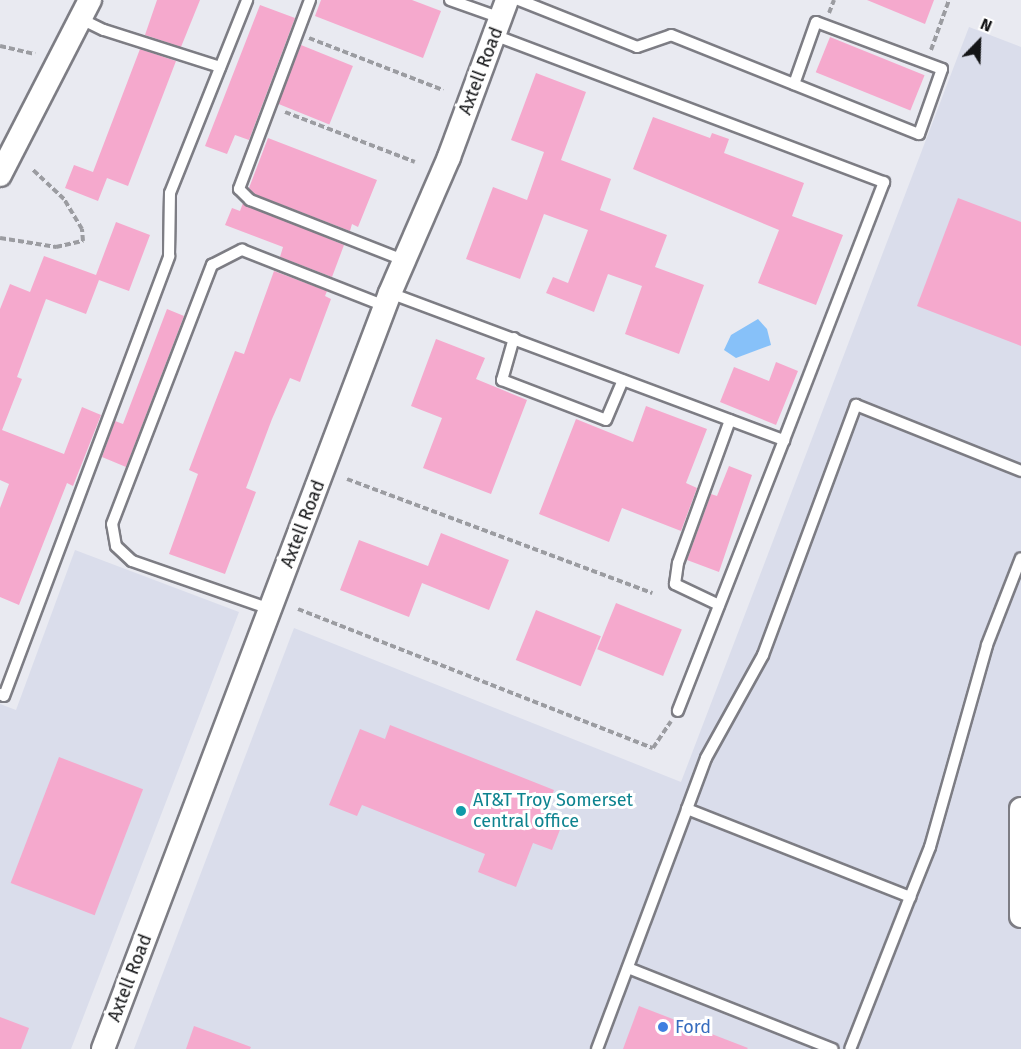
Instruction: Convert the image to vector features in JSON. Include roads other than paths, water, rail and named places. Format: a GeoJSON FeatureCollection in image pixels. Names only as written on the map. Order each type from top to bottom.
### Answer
{"type":"FeatureCollection","features":[{"type":"Feature","properties":{"kind":"street"},"geometry":{"type":"LineString","coordinates":[[0,175],[86,9]]}},
{"type":"Feature","properties":{"kind":"street","name":"Axtell Road"},"geometry":{"type":"LineString","coordinates":[[103,1049],[403,261],[449,157],[501,18]]}},
{"type":"Feature","properties":{"kind":"street"},"geometry":{"type":"LineString","coordinates":[[1021,808],[1021,916]]}},
{"type":"Feature","properties":{"kind":"lane"},"geometry":{"type":"LineString","coordinates":[[0,694],[4,696],[169,256],[170,193],[247,0]]}},
{"type":"Feature","properties":{"kind":"lane"},"geometry":{"type":"LineString","coordinates":[[310,0],[239,189],[250,200],[403,261]]}},
{"type":"Feature","properties":{"kind":"lane"},"geometry":{"type":"LineString","coordinates":[[450,0],[501,18],[884,182],[678,711]]}},
{"type":"Feature","properties":{"kind":"lane"},"geometry":{"type":"LineString","coordinates":[[519,0],[637,47],[671,35],[919,135],[942,69],[816,22],[794,84]]}},
{"type":"Feature","properties":{"kind":"lane"},"geometry":{"type":"LineString","coordinates":[[86,9],[104,30],[220,67]]}},
{"type":"Feature","properties":{"kind":"lane"},"geometry":{"type":"LineString","coordinates":[[270,609],[132,561],[116,546],[112,524],[212,265],[242,250],[388,300],[514,338],[783,440]]}},
{"type":"Feature","properties":{"kind":"lane"},"geometry":{"type":"LineString","coordinates":[[514,338],[502,380],[606,420],[623,380]]}},
{"type":"Feature","properties":{"kind":"lane"},"geometry":{"type":"LineString","coordinates":[[597,1049],[706,758],[763,655],[856,405],[1021,471]]}},
{"type":"Feature","properties":{"kind":"lane"},"geometry":{"type":"LineString","coordinates":[[718,605],[675,584],[678,563],[730,420]]}},
{"type":"Feature","properties":{"kind":"lane"},"geometry":{"type":"LineString","coordinates":[[850,1049],[930,847],[987,645],[1021,558]]}},
{"type":"Feature","properties":{"kind":"lane"},"geometry":{"type":"LineString","coordinates":[[687,809],[910,897]]}},
{"type":"Feature","properties":{"kind":"lane"},"geometry":{"type":"LineString","coordinates":[[628,968],[833,1049]]}},
{"type":"Feature","properties":{"kind":"water"},"geometry":{"type":"Polygon","coordinates":[[[758,319],[767,329],[771,345],[736,358],[724,350],[731,335],[758,319]]]}},
{"type":"Feature","properties":{"kind":"place","name":"AT&T Troy Somerset central office"},"geometry":{"type":"Point","coordinates":[461,811]}},
{"type":"Feature","properties":{"kind":"place","name":"Ford"},"geometry":{"type":"Point","coordinates":[663,1027]}}]}
